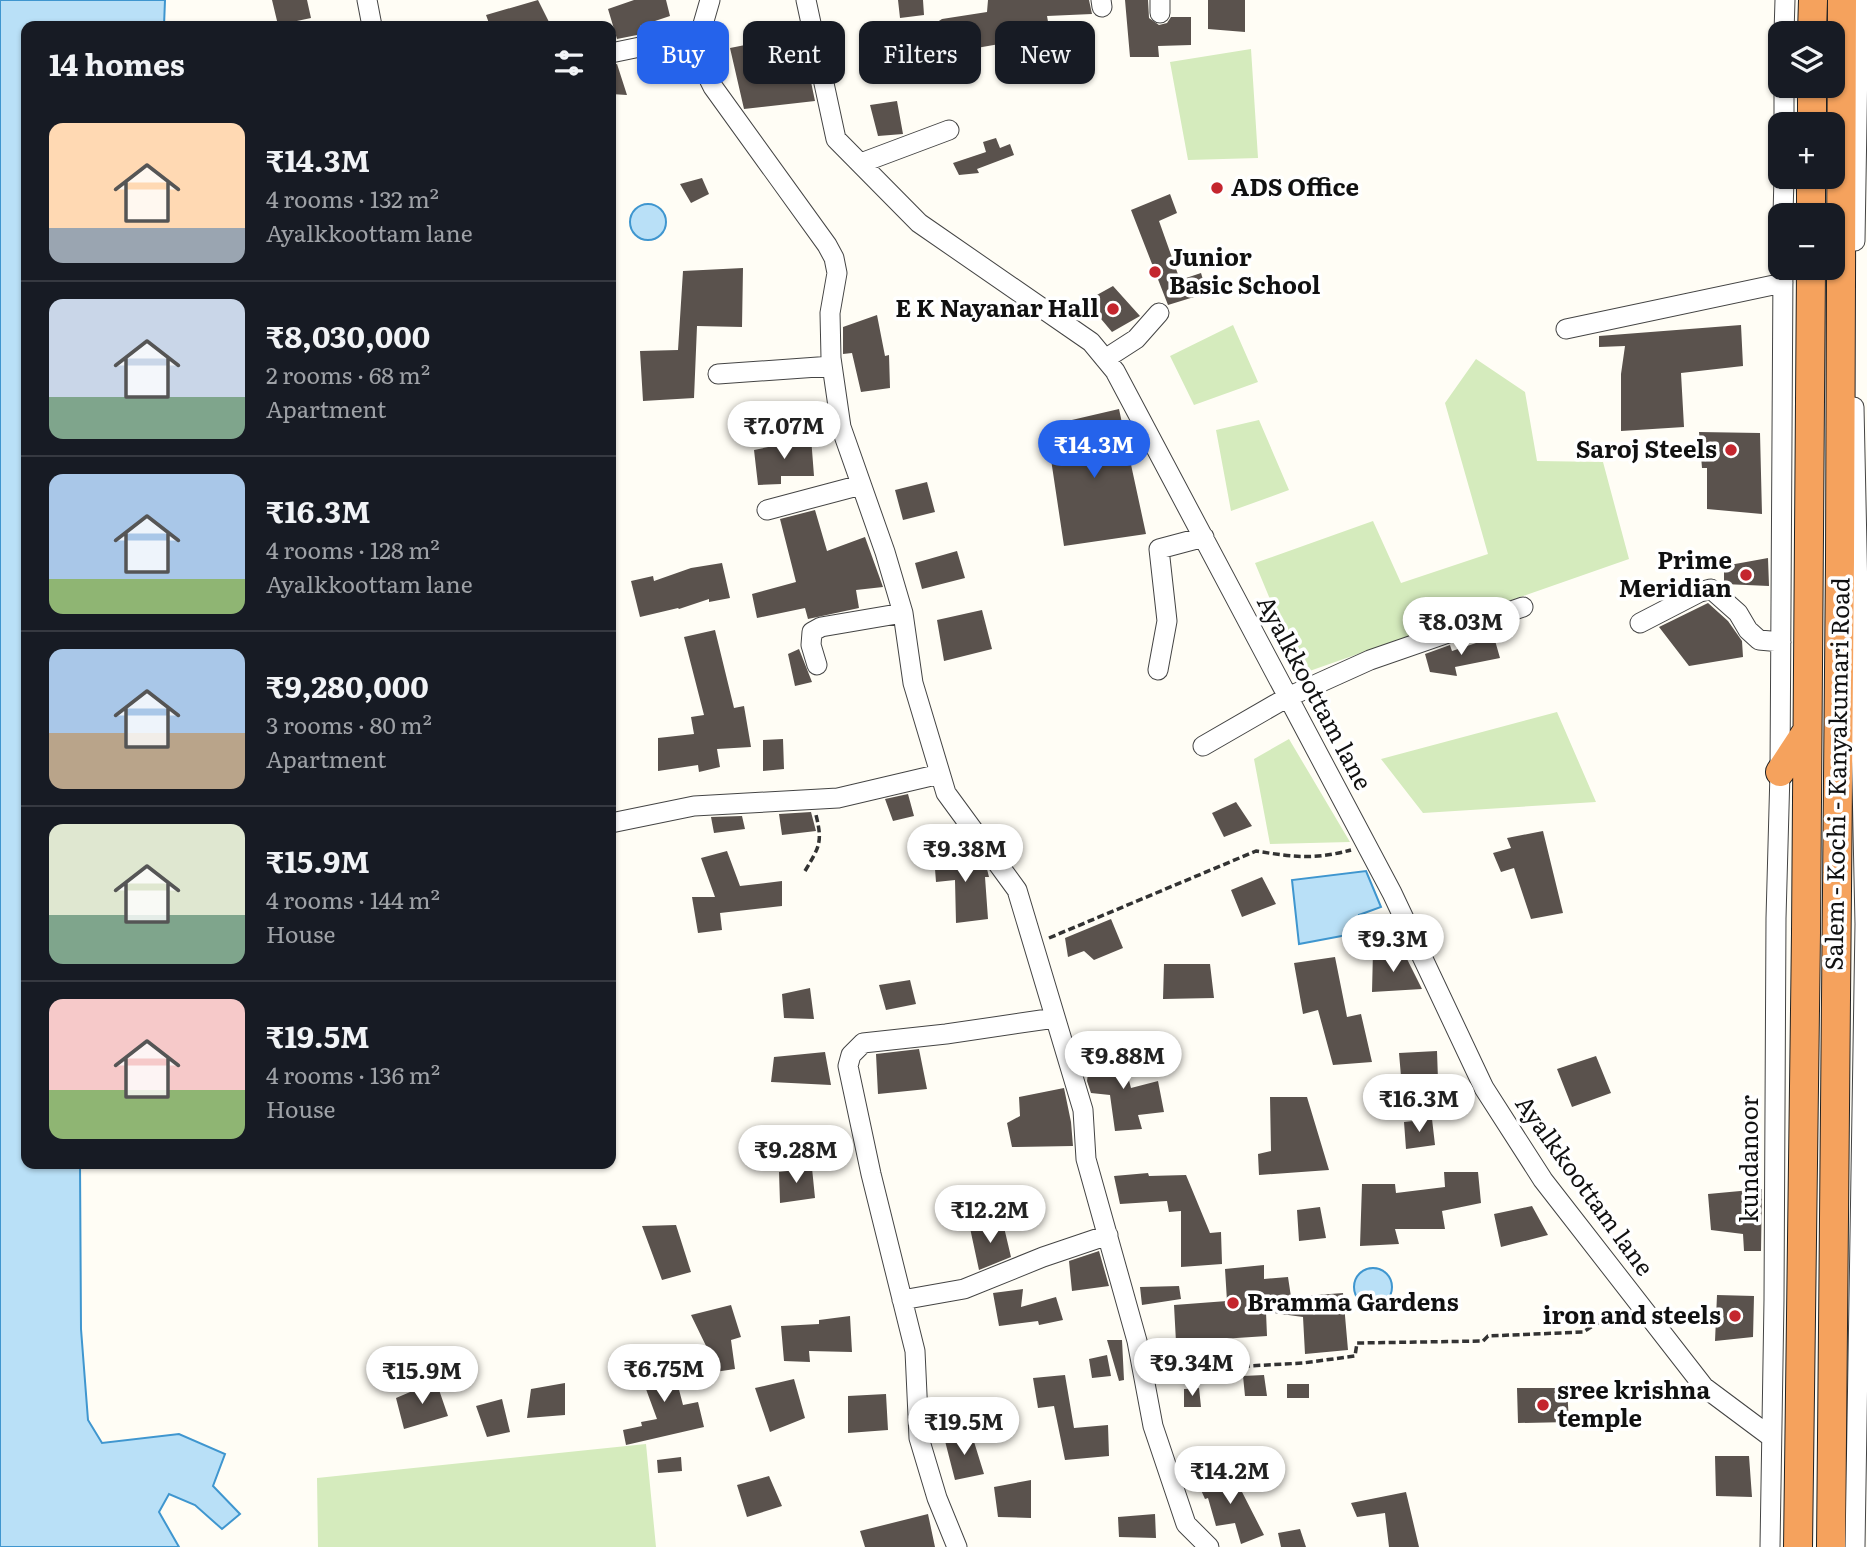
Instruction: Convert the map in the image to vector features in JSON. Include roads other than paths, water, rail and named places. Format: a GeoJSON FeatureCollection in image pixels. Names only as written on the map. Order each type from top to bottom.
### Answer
{"type":"FeatureCollection","features":[{"type":"Feature","properties":{"kind":"highway"},"geometry":{"type":"LineString","coordinates":[[1812,0],[1812,21]]}},
{"type":"Feature","properties":{"kind":"highway","name":"Salem - Kochi - Kanyakumari Road"},"geometry":{"type":"LineString","coordinates":[[1831,1547],[1842,0]]}},
{"type":"Feature","properties":{"kind":"highway","name":"Salem - Kochi - Kanyakumari Road"},"geometry":{"type":"LineString","coordinates":[[1798,1547],[1811,280]]}},
{"type":"Feature","properties":{"kind":"highway"},"geometry":{"type":"LineString","coordinates":[[1780,772],[1807,731]]}},
{"type":"Feature","properties":{"kind":"street"},"geometry":{"type":"LineString","coordinates":[[367,0],[371,21]]}},
{"type":"Feature","properties":{"kind":"street"},"geometry":{"type":"LineString","coordinates":[[704,21],[710,0]]}},
{"type":"Feature","properties":{"kind":"street","name":"Ayalkkoottam lane"},"geometry":{"type":"LineString","coordinates":[[806,0],[836,139],[919,223],[1091,341],[1115,371],[1392,893],[1484,1088],[1543,1180],[1704,1387],[1771,1437]]}},
{"type":"Feature","properties":{"kind":"street"},"geometry":{"type":"LineString","coordinates":[[1784,21],[1785,0]]}},
{"type":"Feature","properties":{"kind":"street"},"geometry":{"type":"LineString","coordinates":[[1855,1547],[1865,828],[1861,435],[1855,245],[1859,0]]}},
{"type":"Feature","properties":{"kind":"street"},"geometry":{"type":"LineString","coordinates":[[616,52],[637,48]]}},
{"type":"Feature","properties":{"kind":"street"},"geometry":{"type":"LineString","coordinates":[[712,84],[834,258],[837,273],[830,313],[832,366],[841,427],[903,613],[913,683],[946,793],[1017,890],[1083,1110],[1086,1159],[1137,1341],[1153,1426],[1186,1524],[1209,1547]]}},
{"type":"Feature","properties":{"kind":"street"},"geometry":{"type":"LineString","coordinates":[[861,163],[949,130]]}},
{"type":"Feature","properties":{"kind":"street"},"geometry":{"type":"LineString","coordinates":[[1566,329],[1768,279]]}},
{"type":"Feature","properties":{"kind":"street","name":"kundanoor"},"geometry":{"type":"LineString","coordinates":[[1770,1547],[1783,280]]}},
{"type":"Feature","properties":{"kind":"street"},"geometry":{"type":"LineString","coordinates":[[1105,359],[1136,339],[1159,313]]}},
{"type":"Feature","properties":{"kind":"street"},"geometry":{"type":"LineString","coordinates":[[718,374],[832,366]]}},
{"type":"Feature","properties":{"kind":"street"},"geometry":{"type":"LineString","coordinates":[[767,510],[861,485]]}},
{"type":"Feature","properties":{"kind":"street"},"geometry":{"type":"LineString","coordinates":[[1158,670],[1167,621],[1159,549],[1205,537]]}},
{"type":"Feature","properties":{"kind":"street"},"geometry":{"type":"LineString","coordinates":[[1640,623],[1711,589],[1738,613],[1748,630],[1759,640],[1781,642]]}},
{"type":"Feature","properties":{"kind":"street"},"geometry":{"type":"LineString","coordinates":[[1203,746],[1289,697],[1370,660],[1523,607]]}},
{"type":"Feature","properties":{"kind":"street"},"geometry":{"type":"LineString","coordinates":[[817,665],[811,645],[812,632],[821,627],[903,613]]}},
{"type":"Feature","properties":{"kind":"street"},"geometry":{"type":"LineString","coordinates":[[616,822],[694,806],[838,797],[940,774]]}},
{"type":"Feature","properties":{"kind":"street"},"geometry":{"type":"LineString","coordinates":[[957,1547],[937,1498],[919,1438],[915,1351],[848,1066],[851,1055],[863,1043],[1055,1018]]}},
{"type":"Feature","properties":{"kind":"street"},"geometry":{"type":"LineString","coordinates":[[902,1300],[964,1289],[1043,1257],[1108,1235]]}},
{"type":"Feature","properties":{"kind":"water"},"geometry":{"type":"Polygon","coordinates":[[[0,0],[165,0],[164,21],[21,21],[21,1169],[80,1169],[81,1329],[88,1420],[102,1443],[179,1434],[225,1454],[213,1486],[240,1514],[222,1529],[195,1505],[169,1494],[159,1512],[179,1547],[0,1547],[0,0]]]}},
{"type":"Feature","properties":{"kind":"water"},"geometry":{"type":"Polygon","coordinates":[[[648,204],[661,209],[666,222],[661,235],[648,240],[635,235],[630,222],[635,209],[648,204]]]}},
{"type":"Feature","properties":{"kind":"water"},"geometry":{"type":"Polygon","coordinates":[[[1366,871],[1381,907],[1359,915],[1363,932],[1299,944],[1292,880],[1366,871]]]}},
{"type":"Feature","properties":{"kind":"water"},"geometry":{"type":"Polygon","coordinates":[[[1373,1268],[1386,1274],[1392,1287],[1386,1300],[1373,1306],[1360,1300],[1354,1287],[1360,1274],[1373,1268]]]}},
{"type":"Feature","properties":{"kind":"place","name":"ADS Office"},"geometry":{"type":"Point","coordinates":[1217,188]}},
{"type":"Feature","properties":{"kind":"place","name":"Junior Basic School"},"geometry":{"type":"Point","coordinates":[1155,272]}},
{"type":"Feature","properties":{"kind":"place","name":"E K Nayanar Hall"},"geometry":{"type":"Point","coordinates":[1113,309]}},
{"type":"Feature","properties":{"kind":"place","name":"Saroj Steels"},"geometry":{"type":"Point","coordinates":[1731,450]}},
{"type":"Feature","properties":{"kind":"place","name":"Prime Meridian"},"geometry":{"type":"Point","coordinates":[1746,575]}},
{"type":"Feature","properties":{"kind":"place","name":"Bramma Gardens"},"geometry":{"type":"Point","coordinates":[1233,1303]}},
{"type":"Feature","properties":{"kind":"place","name":"iron and steels"},"geometry":{"type":"Point","coordinates":[1735,1316]}},
{"type":"Feature","properties":{"kind":"place","name":"sree krishna temple"},"geometry":{"type":"Point","coordinates":[1543,1405]}}]}
